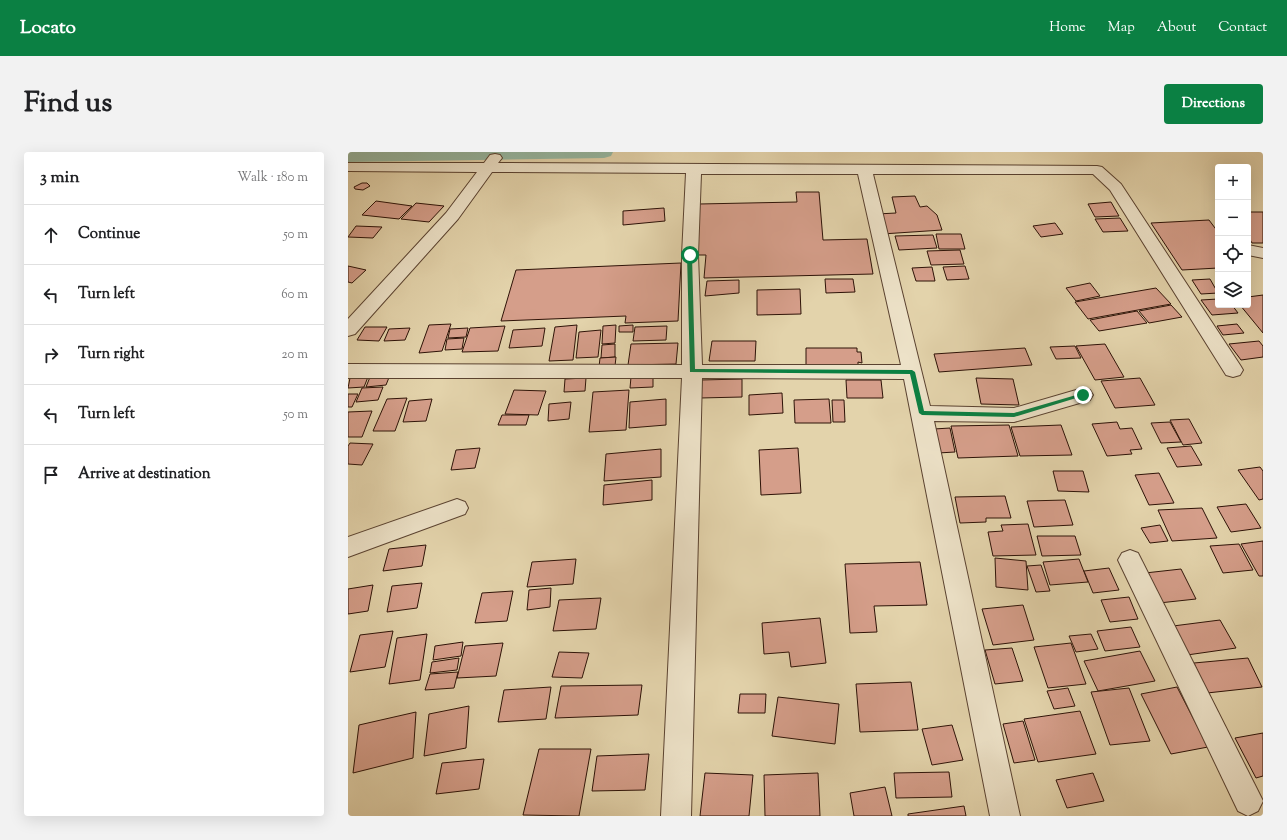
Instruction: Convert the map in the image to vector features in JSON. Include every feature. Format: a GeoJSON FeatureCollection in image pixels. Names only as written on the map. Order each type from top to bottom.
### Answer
{"type":"FeatureCollection","features":[{"type":"Feature","properties":{"kind":"street"},"geometry":{"type":"LineString","coordinates":[[348,167],[494,159],[694,170],[1097,170],[1116,187],[1233,370]]}},
{"type":"Feature","properties":{"kind":"street"},"geometry":{"type":"LineString","coordinates":[[348,330],[452,216],[494,159]]}},
{"type":"Feature","properties":{"kind":"street"},"geometry":{"type":"LineString","coordinates":[[676,816],[692,371],[690,255],[694,170]]}},
{"type":"Feature","properties":{"kind":"street"},"geometry":{"type":"LineString","coordinates":[[865,171],[922,413],[1004,816]]}},
{"type":"Feature","properties":{"kind":"street"},"geometry":{"type":"LineString","coordinates":[[348,371],[912,372]]}},
{"type":"Feature","properties":{"kind":"street"},"geometry":{"type":"LineString","coordinates":[[922,413],[1014,415],[1083,395]]}},
{"type":"Feature","properties":{"kind":"street"},"geometry":{"type":"LineString","coordinates":[[348,547],[457,508]]}},
{"type":"Feature","properties":{"kind":"street"},"geometry":{"type":"LineString","coordinates":[[1130,560],[1248,802]]}},
{"type":"Feature","properties":{"kind":"building"},"geometry":{"type":"Polygon","coordinates":[[[362,183],[367,183],[370,186],[363,190],[355,189],[354,187],[362,183]]]}},
{"type":"Feature","properties":{"kind":"building"},"geometry":{"type":"Polygon","coordinates":[[[796,192],[819,192],[823,240],[867,239],[873,274],[704,278],[706,255],[694,255],[699,204],[797,202],[796,192]]]}},
{"type":"Feature","properties":{"kind":"building"},"geometry":{"type":"Polygon","coordinates":[[[915,196],[920,207],[927,206],[937,215],[942,230],[882,234],[877,214],[896,213],[892,197],[915,196]]]}},
{"type":"Feature","properties":{"kind":"building"},"geometry":{"type":"Polygon","coordinates":[[[376,201],[412,206],[399,219],[362,215],[376,201]]]}},
{"type":"Feature","properties":{"kind":"building"},"geometry":{"type":"Polygon","coordinates":[[[1111,202],[1119,216],[1095,217],[1088,204],[1111,202]]]}},
{"type":"Feature","properties":{"kind":"building"},"geometry":{"type":"Polygon","coordinates":[[[416,203],[444,206],[429,222],[401,219],[416,203]]]}},
{"type":"Feature","properties":{"kind":"building"},"geometry":{"type":"Polygon","coordinates":[[[664,208],[665,221],[623,225],[623,211],[664,208]]]}},
{"type":"Feature","properties":{"kind":"building"},"geometry":{"type":"Polygon","coordinates":[[[1251,212],[1263,212],[1263,243],[1252,243],[1251,212]]]}},
{"type":"Feature","properties":{"kind":"building"},"geometry":{"type":"Polygon","coordinates":[[[1120,218],[1128,231],[1103,232],[1095,219],[1120,218]]]}},
{"type":"Feature","properties":{"kind":"building"},"geometry":{"type":"Polygon","coordinates":[[[1209,220],[1215,228],[1215,268],[1182,270],[1151,223],[1209,220]]]}},
{"type":"Feature","properties":{"kind":"building"},"geometry":{"type":"Polygon","coordinates":[[[1055,223],[1063,234],[1041,237],[1033,226],[1055,223]]]}},
{"type":"Feature","properties":{"kind":"building"},"geometry":{"type":"Polygon","coordinates":[[[356,226],[382,227],[373,238],[348,237],[356,226]]]}},
{"type":"Feature","properties":{"kind":"building"},"geometry":{"type":"Polygon","coordinates":[[[936,234],[961,234],[965,249],[939,249],[936,234]]]}},
{"type":"Feature","properties":{"kind":"building"},"geometry":{"type":"Polygon","coordinates":[[[933,235],[937,248],[899,250],[895,236],[933,235]]]}},
{"type":"Feature","properties":{"kind":"building"},"geometry":{"type":"Polygon","coordinates":[[[960,250],[964,264],[931,265],[927,251],[960,250]]]}},
{"type":"Feature","properties":{"kind":"building"},"geometry":{"type":"Polygon","coordinates":[[[681,263],[678,321],[625,323],[626,316],[501,321],[516,270],[681,263]]]}},
{"type":"Feature","properties":{"kind":"building"},"geometry":{"type":"Polygon","coordinates":[[[348,266],[366,270],[352,283],[348,282],[348,266]]]}},
{"type":"Feature","properties":{"kind":"building"},"geometry":{"type":"Polygon","coordinates":[[[965,266],[969,279],[947,280],[943,267],[965,266]]]}},
{"type":"Feature","properties":{"kind":"building"},"geometry":{"type":"Polygon","coordinates":[[[932,267],[935,281],[916,281],[912,268],[932,267]]]}},
{"type":"Feature","properties":{"kind":"building"},"geometry":{"type":"Polygon","coordinates":[[[825,279],[853,279],[855,292],[826,293],[825,279]]]}},
{"type":"Feature","properties":{"kind":"building"},"geometry":{"type":"Polygon","coordinates":[[[1210,279],[1215,288],[1215,293],[1201,294],[1192,280],[1210,279]]]}},
{"type":"Feature","properties":{"kind":"building"},"geometry":{"type":"Polygon","coordinates":[[[739,280],[739,293],[705,296],[707,281],[739,280]]]}},
{"type":"Feature","properties":{"kind":"building"},"geometry":{"type":"Polygon","coordinates":[[[1090,283],[1100,296],[1076,301],[1066,288],[1090,283]]]}},
{"type":"Feature","properties":{"kind":"building"},"geometry":{"type":"Polygon","coordinates":[[[1156,288],[1171,304],[1088,319],[1075,302],[1156,288]]]}},
{"type":"Feature","properties":{"kind":"building"},"geometry":{"type":"Polygon","coordinates":[[[800,289],[801,314],[757,315],[757,290],[800,289]]]}},
{"type":"Feature","properties":{"kind":"building"},"geometry":{"type":"Polygon","coordinates":[[[1263,295],[1263,333],[1242,308],[1251,308],[1251,297],[1263,295]]]}},
{"type":"Feature","properties":{"kind":"building"},"geometry":{"type":"Polygon","coordinates":[[[1215,299],[1215,308],[1234,308],[1238,313],[1212,315],[1201,300],[1215,299]]]}},
{"type":"Feature","properties":{"kind":"building"},"geometry":{"type":"Polygon","coordinates":[[[1171,305],[1182,317],[1149,323],[1139,311],[1171,305]]]}},
{"type":"Feature","properties":{"kind":"building"},"geometry":{"type":"Polygon","coordinates":[[[1137,311],[1147,323],[1099,331],[1090,320],[1137,311]]]}},
{"type":"Feature","properties":{"kind":"building"},"geometry":{"type":"Polygon","coordinates":[[[451,324],[442,351],[419,353],[429,325],[451,324]]]}},
{"type":"Feature","properties":{"kind":"building"},"geometry":{"type":"Polygon","coordinates":[[[1237,324],[1244,333],[1223,335],[1217,326],[1237,324]]]}},
{"type":"Feature","properties":{"kind":"building"},"geometry":{"type":"Polygon","coordinates":[[[577,325],[573,360],[549,361],[555,327],[577,325]]]}},
{"type":"Feature","properties":{"kind":"building"},"geometry":{"type":"Polygon","coordinates":[[[616,325],[615,343],[602,344],[603,326],[616,325]]]}},
{"type":"Feature","properties":{"kind":"building"},"geometry":{"type":"Polygon","coordinates":[[[633,325],[633,332],[619,332],[619,326],[633,325]]]}},
{"type":"Feature","properties":{"kind":"building"},"geometry":{"type":"Polygon","coordinates":[[[505,326],[498,351],[462,352],[470,328],[505,326]]]}},
{"type":"Feature","properties":{"kind":"building"},"geometry":{"type":"Polygon","coordinates":[[[667,326],[666,340],[633,341],[635,327],[667,326]]]}},
{"type":"Feature","properties":{"kind":"building"},"geometry":{"type":"Polygon","coordinates":[[[365,327],[387,327],[379,341],[357,340],[365,327]]]}},
{"type":"Feature","properties":{"kind":"building"},"geometry":{"type":"Polygon","coordinates":[[[410,328],[405,340],[384,341],[389,329],[410,328]]]}},
{"type":"Feature","properties":{"kind":"building"},"geometry":{"type":"Polygon","coordinates":[[[468,328],[466,337],[448,338],[450,329],[468,328]]]}},
{"type":"Feature","properties":{"kind":"building"},"geometry":{"type":"Polygon","coordinates":[[[545,328],[542,346],[509,348],[513,330],[545,328]]]}},
{"type":"Feature","properties":{"kind":"building"},"geometry":{"type":"Polygon","coordinates":[[[601,330],[598,357],[576,358],[579,332],[601,330]]]}},
{"type":"Feature","properties":{"kind":"building"},"geometry":{"type":"Polygon","coordinates":[[[464,338],[462,349],[445,350],[447,339],[464,338]]]}},
{"type":"Feature","properties":{"kind":"building"},"geometry":{"type":"Polygon","coordinates":[[[712,341],[756,341],[755,361],[709,361],[712,341]]]}},
{"type":"Feature","properties":{"kind":"building"},"geometry":{"type":"Polygon","coordinates":[[[1259,341],[1263,346],[1263,357],[1241,360],[1229,344],[1259,341]]]}},
{"type":"Feature","properties":{"kind":"building"},"geometry":{"type":"Polygon","coordinates":[[[678,343],[676,364],[628,365],[631,344],[678,343]]]}},
{"type":"Feature","properties":{"kind":"building"},"geometry":{"type":"Polygon","coordinates":[[[615,344],[615,357],[601,358],[602,345],[615,344]]]}},
{"type":"Feature","properties":{"kind":"building"},"geometry":{"type":"Polygon","coordinates":[[[1105,344],[1124,377],[1095,380],[1076,346],[1105,344]]]}},
{"type":"Feature","properties":{"kind":"building"},"geometry":{"type":"Polygon","coordinates":[[[1075,346],[1081,358],[1056,359],[1050,347],[1075,346]]]}},
{"type":"Feature","properties":{"kind":"building"},"geometry":{"type":"Polygon","coordinates":[[[806,348],[857,348],[857,352],[861,352],[862,363],[858,362],[858,367],[806,367],[806,348]]]}},
{"type":"Feature","properties":{"kind":"building"},"geometry":{"type":"Polygon","coordinates":[[[1025,348],[1032,365],[939,372],[934,354],[1025,348]]]}},
{"type":"Feature","properties":{"kind":"building"},"geometry":{"type":"Polygon","coordinates":[[[616,357],[615,366],[599,367],[600,358],[616,357]]]}},
{"type":"Feature","properties":{"kind":"building"},"geometry":{"type":"Polygon","coordinates":[[[390,375],[386,385],[366,387],[370,377],[390,375]]]}},
{"type":"Feature","properties":{"kind":"building"},"geometry":{"type":"Polygon","coordinates":[[[653,375],[653,387],[630,388],[631,377],[653,375]]]}},
{"type":"Feature","properties":{"kind":"building"},"geometry":{"type":"Polygon","coordinates":[[[368,377],[364,387],[348,388],[350,378],[368,377]]]}},
{"type":"Feature","properties":{"kind":"building"},"geometry":{"type":"Polygon","coordinates":[[[586,378],[585,391],[564,392],[565,379],[586,378]]]}},
{"type":"Feature","properties":{"kind":"building"},"geometry":{"type":"Polygon","coordinates":[[[976,378],[1013,379],[1019,405],[981,404],[976,378]]]}},
{"type":"Feature","properties":{"kind":"building"},"geometry":{"type":"Polygon","coordinates":[[[1140,378],[1155,405],[1115,408],[1101,381],[1140,378]]]}},
{"type":"Feature","properties":{"kind":"building"},"geometry":{"type":"Polygon","coordinates":[[[742,379],[742,397],[700,398],[701,380],[742,379]]]}},
{"type":"Feature","properties":{"kind":"building"},"geometry":{"type":"Polygon","coordinates":[[[846,380],[881,380],[883,398],[847,398],[846,380]]]}},
{"type":"Feature","properties":{"kind":"building"},"geometry":{"type":"Polygon","coordinates":[[[383,387],[378,400],[356,402],[362,388],[383,387]]]}},
{"type":"Feature","properties":{"kind":"building"},"geometry":{"type":"Polygon","coordinates":[[[514,390],[546,391],[538,415],[505,414],[514,390]]]}},
{"type":"Feature","properties":{"kind":"building"},"geometry":{"type":"Polygon","coordinates":[[[629,390],[626,430],[589,432],[593,392],[629,390]]]}},
{"type":"Feature","properties":{"kind":"building"},"geometry":{"type":"Polygon","coordinates":[[[782,393],[783,413],[749,415],[749,395],[782,393]]]}},
{"type":"Feature","properties":{"kind":"building"},"geometry":{"type":"Polygon","coordinates":[[[348,394],[358,394],[352,407],[348,407],[348,394]]]}},
{"type":"Feature","properties":{"kind":"building"},"geometry":{"type":"Polygon","coordinates":[[[407,398],[395,431],[373,431],[387,399],[407,398]]]}},
{"type":"Feature","properties":{"kind":"building"},"geometry":{"type":"Polygon","coordinates":[[[432,399],[426,421],[403,422],[409,401],[432,399]]]}},
{"type":"Feature","properties":{"kind":"building"},"geometry":{"type":"Polygon","coordinates":[[[666,399],[666,425],[629,428],[630,402],[666,399]]]}},
{"type":"Feature","properties":{"kind":"building"},"geometry":{"type":"Polygon","coordinates":[[[829,399],[831,423],[795,423],[794,400],[829,399]]]}},
{"type":"Feature","properties":{"kind":"building"},"geometry":{"type":"Polygon","coordinates":[[[832,400],[844,400],[845,422],[833,422],[832,400]]]}},
{"type":"Feature","properties":{"kind":"building"},"geometry":{"type":"Polygon","coordinates":[[[571,402],[569,419],[548,421],[549,404],[571,402]]]}},
{"type":"Feature","properties":{"kind":"building"},"geometry":{"type":"Polygon","coordinates":[[[372,411],[362,437],[348,437],[348,412],[372,411]]]}},
{"type":"Feature","properties":{"kind":"building"},"geometry":{"type":"Polygon","coordinates":[[[502,415],[529,415],[526,425],[498,425],[502,415]]]}},
{"type":"Feature","properties":{"kind":"building"},"geometry":{"type":"Polygon","coordinates":[[[1189,419],[1202,443],[1183,445],[1170,420],[1189,419]]]}},
{"type":"Feature","properties":{"kind":"building"},"geometry":{"type":"Polygon","coordinates":[[[1117,422],[1120,429],[1132,428],[1142,449],[1130,450],[1132,454],[1107,456],[1092,424],[1117,422]]]}},
{"type":"Feature","properties":{"kind":"building"},"geometry":{"type":"Polygon","coordinates":[[[1170,422],[1181,442],[1161,443],[1151,423],[1170,422]]]}},
{"type":"Feature","properties":{"kind":"building"},"geometry":{"type":"Polygon","coordinates":[[[1009,425],[1018,456],[958,458],[951,426],[1009,425]]]}},
{"type":"Feature","properties":{"kind":"building"},"geometry":{"type":"Polygon","coordinates":[[[1061,425],[1072,455],[1020,456],[1011,427],[1061,425]]]}},
{"type":"Feature","properties":{"kind":"building"},"geometry":{"type":"Polygon","coordinates":[[[950,428],[955,452],[938,453],[934,429],[950,428]]]}},
{"type":"Feature","properties":{"kind":"building"},"geometry":{"type":"Polygon","coordinates":[[[350,443],[373,444],[362,465],[348,464],[348,446],[350,443]]]}},
{"type":"Feature","properties":{"kind":"building"},"geometry":{"type":"Polygon","coordinates":[[[1191,446],[1202,465],[1177,467],[1167,448],[1191,446]]]}},
{"type":"Feature","properties":{"kind":"building"},"geometry":{"type":"Polygon","coordinates":[[[480,448],[475,468],[451,470],[456,450],[480,448]]]}},
{"type":"Feature","properties":{"kind":"building"},"geometry":{"type":"Polygon","coordinates":[[[798,448],[801,493],[761,495],[759,450],[798,448]]]}},
{"type":"Feature","properties":{"kind":"building"},"geometry":{"type":"Polygon","coordinates":[[[661,449],[661,477],[604,481],[606,454],[661,449]]]}},
{"type":"Feature","properties":{"kind":"building"},"geometry":{"type":"Polygon","coordinates":[[[1260,467],[1263,471],[1263,499],[1259,500],[1238,470],[1260,467]]]}},
{"type":"Feature","properties":{"kind":"building"},"geometry":{"type":"Polygon","coordinates":[[[1053,471],[1083,471],[1089,492],[1058,491],[1053,471]]]}},
{"type":"Feature","properties":{"kind":"building"},"geometry":{"type":"Polygon","coordinates":[[[1159,473],[1174,503],[1149,505],[1135,475],[1159,473]]]}},
{"type":"Feature","properties":{"kind":"building"},"geometry":{"type":"Polygon","coordinates":[[[652,480],[652,500],[603,505],[604,485],[652,480]]]}},
{"type":"Feature","properties":{"kind":"building"},"geometry":{"type":"Polygon","coordinates":[[[1005,496],[1011,518],[986,518],[986,522],[960,523],[955,497],[1005,496]]]}},
{"type":"Feature","properties":{"kind":"building"},"geometry":{"type":"Polygon","coordinates":[[[1065,500],[1073,525],[1034,527],[1027,501],[1065,500]]]}},
{"type":"Feature","properties":{"kind":"building"},"geometry":{"type":"Polygon","coordinates":[[[1246,504],[1261,528],[1231,532],[1217,507],[1246,504]]]}},
{"type":"Feature","properties":{"kind":"building"},"geometry":{"type":"Polygon","coordinates":[[[1202,508],[1217,538],[1172,541],[1158,510],[1202,508]]]}},
{"type":"Feature","properties":{"kind":"building"},"geometry":{"type":"Polygon","coordinates":[[[1028,524],[1036,555],[993,556],[988,532],[1003,531],[1001,525],[1028,524]]]}},
{"type":"Feature","properties":{"kind":"building"},"geometry":{"type":"Polygon","coordinates":[[[1160,525],[1168,541],[1150,543],[1141,528],[1160,525]]]}},
{"type":"Feature","properties":{"kind":"building"},"geometry":{"type":"Polygon","coordinates":[[[1037,536],[1075,536],[1081,555],[1042,556],[1037,536]]]}},
{"type":"Feature","properties":{"kind":"building"},"geometry":{"type":"Polygon","coordinates":[[[1263,541],[1263,576],[1259,576],[1241,544],[1263,541]]]}},
{"type":"Feature","properties":{"kind":"building"},"geometry":{"type":"Polygon","coordinates":[[[1239,544],[1253,570],[1223,573],[1210,546],[1239,544]]]}},
{"type":"Feature","properties":{"kind":"building"},"geometry":{"type":"Polygon","coordinates":[[[426,545],[422,566],[383,571],[389,549],[426,545]]]}},
{"type":"Feature","properties":{"kind":"building"},"geometry":{"type":"Polygon","coordinates":[[[995,558],[1026,561],[1028,590],[996,587],[995,558]]]}},
{"type":"Feature","properties":{"kind":"building"},"geometry":{"type":"Polygon","coordinates":[[[576,559],[573,584],[527,587],[532,562],[576,559]]]}},
{"type":"Feature","properties":{"kind":"building"},"geometry":{"type":"Polygon","coordinates":[[[1079,559],[1088,582],[1050,585],[1043,562],[1079,559]]]}},
{"type":"Feature","properties":{"kind":"building"},"geometry":{"type":"Polygon","coordinates":[[[920,562],[927,605],[874,606],[877,632],[850,633],[845,564],[920,562]]]}},
{"type":"Feature","properties":{"kind":"building"},"geometry":{"type":"Polygon","coordinates":[[[1041,565],[1050,591],[1036,592],[1027,566],[1041,565]]]}},
{"type":"Feature","properties":{"kind":"building"},"geometry":{"type":"Polygon","coordinates":[[[1109,568],[1119,590],[1093,593],[1084,571],[1109,568]]]}},
{"type":"Feature","properties":{"kind":"building"},"geometry":{"type":"Polygon","coordinates":[[[1181,569],[1196,599],[1159,603],[1145,573],[1181,569]]]}},
{"type":"Feature","properties":{"kind":"building"},"geometry":{"type":"Polygon","coordinates":[[[422,583],[417,608],[387,612],[392,586],[422,583]]]}},
{"type":"Feature","properties":{"kind":"building"},"geometry":{"type":"Polygon","coordinates":[[[373,585],[368,611],[348,614],[348,589],[373,585]]]}},
{"type":"Feature","properties":{"kind":"building"},"geometry":{"type":"Polygon","coordinates":[[[551,588],[550,607],[527,610],[529,590],[551,588]]]}},
{"type":"Feature","properties":{"kind":"building"},"geometry":{"type":"Polygon","coordinates":[[[513,591],[507,621],[475,623],[482,593],[513,591]]]}},
{"type":"Feature","properties":{"kind":"building"},"geometry":{"type":"Polygon","coordinates":[[[1129,597],[1138,619],[1110,622],[1101,600],[1129,597]]]}},
{"type":"Feature","properties":{"kind":"building"},"geometry":{"type":"Polygon","coordinates":[[[601,598],[596,629],[553,631],[559,600],[601,598]]]}},
{"type":"Feature","properties":{"kind":"building"},"geometry":{"type":"Polygon","coordinates":[[[1023,605],[1034,640],[993,645],[982,609],[1023,605]]]}},
{"type":"Feature","properties":{"kind":"building"},"geometry":{"type":"Polygon","coordinates":[[[820,618],[826,663],[791,667],[789,652],[764,654],[762,623],[820,618]]]}},
{"type":"Feature","properties":{"kind":"building"},"geometry":{"type":"Polygon","coordinates":[[[1220,620],[1236,648],[1187,655],[1173,626],[1220,620]]]}},
{"type":"Feature","properties":{"kind":"building"},"geometry":{"type":"Polygon","coordinates":[[[1131,627],[1140,647],[1105,651],[1097,631],[1131,627]]]}},
{"type":"Feature","properties":{"kind":"building"},"geometry":{"type":"Polygon","coordinates":[[[393,631],[385,667],[350,672],[360,635],[393,631]]]}},
{"type":"Feature","properties":{"kind":"building"},"geometry":{"type":"Polygon","coordinates":[[[427,634],[420,680],[389,684],[397,638],[427,634]]]}},
{"type":"Feature","properties":{"kind":"building"},"geometry":{"type":"Polygon","coordinates":[[[1091,634],[1098,649],[1076,652],[1069,636],[1091,634]]]}},
{"type":"Feature","properties":{"kind":"building"},"geometry":{"type":"Polygon","coordinates":[[[463,642],[461,656],[433,660],[435,646],[463,642]]]}},
{"type":"Feature","properties":{"kind":"building"},"geometry":{"type":"Polygon","coordinates":[[[503,643],[496,676],[457,678],[465,646],[503,643]]]}},
{"type":"Feature","properties":{"kind":"building"},"geometry":{"type":"Polygon","coordinates":[[[1071,643],[1086,684],[1048,688],[1034,647],[1071,643]]]}},
{"type":"Feature","properties":{"kind":"building"},"geometry":{"type":"Polygon","coordinates":[[[1012,648],[1023,681],[995,684],[985,650],[1012,648]]]}},
{"type":"Feature","properties":{"kind":"building"},"geometry":{"type":"Polygon","coordinates":[[[1140,651],[1155,681],[1098,691],[1084,661],[1140,651]]]}},
{"type":"Feature","properties":{"kind":"building"},"geometry":{"type":"Polygon","coordinates":[[[559,652],[589,653],[582,678],[552,677],[559,652]]]}},
{"type":"Feature","properties":{"kind":"building"},"geometry":{"type":"Polygon","coordinates":[[[459,658],[457,670],[430,673],[432,662],[459,658]]]}},
{"type":"Feature","properties":{"kind":"building"},"geometry":{"type":"Polygon","coordinates":[[[1248,658],[1262,687],[1207,693],[1194,663],[1248,658]]]}},
{"type":"Feature","properties":{"kind":"building"},"geometry":{"type":"Polygon","coordinates":[[[458,672],[454,688],[425,690],[430,674],[458,672]]]}},
{"type":"Feature","properties":{"kind":"building"},"geometry":{"type":"Polygon","coordinates":[[[911,682],[918,730],[860,732],[856,684],[911,682]]]}},
{"type":"Feature","properties":{"kind":"building"},"geometry":{"type":"Polygon","coordinates":[[[642,685],[638,715],[555,718],[561,686],[642,685]]]}},
{"type":"Feature","properties":{"kind":"building"},"geometry":{"type":"Polygon","coordinates":[[[551,687],[546,719],[498,722],[504,690],[551,687]]]}},
{"type":"Feature","properties":{"kind":"building"},"geometry":{"type":"Polygon","coordinates":[[[1177,687],[1208,747],[1171,754],[1141,694],[1177,687]]]}},
{"type":"Feature","properties":{"kind":"building"},"geometry":{"type":"Polygon","coordinates":[[[1068,688],[1075,706],[1054,709],[1047,691],[1068,688]]]}},
{"type":"Feature","properties":{"kind":"building"},"geometry":{"type":"Polygon","coordinates":[[[1129,688],[1150,741],[1110,745],[1091,692],[1129,688]]]}},
{"type":"Feature","properties":{"kind":"building"},"geometry":{"type":"Polygon","coordinates":[[[740,694],[766,694],[765,713],[738,713],[740,694]]]}},
{"type":"Feature","properties":{"kind":"building"},"geometry":{"type":"Polygon","coordinates":[[[778,697],[839,704],[835,744],[772,736],[778,697]]]}},
{"type":"Feature","properties":{"kind":"building"},"geometry":{"type":"Polygon","coordinates":[[[469,706],[466,748],[424,756],[429,714],[469,706]]]}},
{"type":"Feature","properties":{"kind":"building"},"geometry":{"type":"Polygon","coordinates":[[[1080,711],[1096,754],[1038,762],[1024,719],[1080,711]]]}},
{"type":"Feature","properties":{"kind":"building"},"geometry":{"type":"Polygon","coordinates":[[[416,712],[413,758],[353,773],[359,725],[416,712]]]}},
{"type":"Feature","properties":{"kind":"building"},"geometry":{"type":"Polygon","coordinates":[[[1023,721],[1035,760],[1014,763],[1003,724],[1023,721]]]}},
{"type":"Feature","properties":{"kind":"building"},"geometry":{"type":"Polygon","coordinates":[[[952,725],[963,760],[932,765],[922,729],[952,725]]]}},
{"type":"Feature","properties":{"kind":"building"},"geometry":{"type":"Polygon","coordinates":[[[1263,733],[1263,776],[1256,778],[1235,738],[1263,733]]]}},
{"type":"Feature","properties":{"kind":"building"},"geometry":{"type":"Polygon","coordinates":[[[539,749],[591,749],[579,816],[523,815],[539,749]]]}},
{"type":"Feature","properties":{"kind":"building"},"geometry":{"type":"Polygon","coordinates":[[[649,754],[645,790],[592,791],[597,756],[649,754]]]}},
{"type":"Feature","properties":{"kind":"building"},"geometry":{"type":"Polygon","coordinates":[[[484,759],[479,789],[436,794],[442,763],[484,759]]]}},
{"type":"Feature","properties":{"kind":"building"},"geometry":{"type":"Polygon","coordinates":[[[949,772],[952,797],[896,798],[894,773],[949,772]]]}},
{"type":"Feature","properties":{"kind":"building"},"geometry":{"type":"Polygon","coordinates":[[[705,773],[753,775],[749,816],[700,816],[705,773]]]}},
{"type":"Feature","properties":{"kind":"building"},"geometry":{"type":"Polygon","coordinates":[[[818,773],[820,816],[765,816],[764,775],[818,773]]]}},
{"type":"Feature","properties":{"kind":"building"},"geometry":{"type":"Polygon","coordinates":[[[1093,773],[1104,801],[1067,808],[1056,780],[1093,773]]]}},
{"type":"Feature","properties":{"kind":"building"},"geometry":{"type":"Polygon","coordinates":[[[885,787],[892,816],[854,816],[850,793],[885,787]]]}},
{"type":"Feature","properties":{"kind":"building"},"geometry":{"type":"Polygon","coordinates":[[[964,806],[966,816],[908,816],[908,814],[964,806]]]}},
{"type":"Feature","properties":{"kind":"waterway"},"geometry":{"type":"LineString","coordinates":[[348,156],[604,152]]}},
{"type":"Feature","properties":{"kind":"route"},"geometry":{"type":"LineString","coordinates":[[690,255],[692,371],[912,372],[922,413],[1014,415],[1083,395]]}}]}
